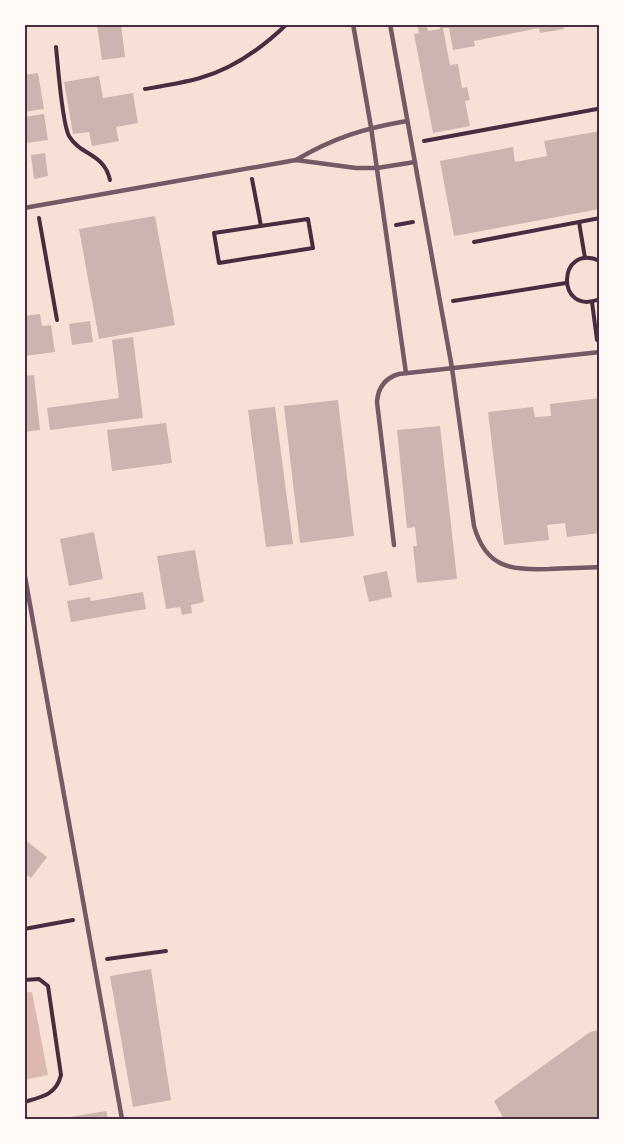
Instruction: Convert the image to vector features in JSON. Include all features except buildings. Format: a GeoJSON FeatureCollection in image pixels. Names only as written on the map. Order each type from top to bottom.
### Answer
{"type":"FeatureCollection","features":[{"type":"Feature","properties":{"kind":"lane"},"geometry":{"type":"LineString","coordinates":[[353,24],[371,127],[406,373]]}},
{"type":"Feature","properties":{"kind":"lane"},"geometry":{"type":"LineString","coordinates":[[390,24],[452,368],[478,541],[487,554],[499,564],[513,569],[600,567]]}},
{"type":"Feature","properties":{"kind":"lane"},"geometry":{"type":"LineString","coordinates":[[296,160],[332,140],[371,127],[407,121]]}},
{"type":"Feature","properties":{"kind":"lane"},"geometry":{"type":"LineString","coordinates":[[24,208],[296,160],[336,166],[377,168],[415,162]]}},
{"type":"Feature","properties":{"kind":"lane"},"geometry":{"type":"LineString","coordinates":[[394,545],[378,394],[385,381],[391,376],[406,373],[599,352]]}},
{"type":"Feature","properties":{"kind":"lane"},"geometry":{"type":"LineString","coordinates":[[24,571],[122,1119]]}},
{"type":"Feature","properties":{"kind":"path"},"geometry":{"type":"LineString","coordinates":[[145,89],[200,78],[220,71],[256,50],[287,24]]}},
{"type":"Feature","properties":{"kind":"path"},"geometry":{"type":"LineString","coordinates":[[56,47],[67,131],[77,145],[104,164],[113,192]]}},
{"type":"Feature","properties":{"kind":"path"},"geometry":{"type":"LineString","coordinates":[[411,143],[597,109]]}},
{"type":"Feature","properties":{"kind":"path"},"geometry":{"type":"LineString","coordinates":[[250,168],[261,226]]}},
{"type":"Feature","properties":{"kind":"path"},"geometry":{"type":"LineString","coordinates":[[37,206],[57,320]]}},
{"type":"Feature","properties":{"kind":"path"},"geometry":{"type":"LineString","coordinates":[[474,242],[600,218]]}},
{"type":"Feature","properties":{"kind":"path"},"geometry":{"type":"LineString","coordinates":[[308,219],[313,248],[219,263],[214,233],[261,226],[308,219]]}},
{"type":"Feature","properties":{"kind":"path"},"geometry":{"type":"LineString","coordinates":[[385,227],[425,220]]}},
{"type":"Feature","properties":{"kind":"path"},"geometry":{"type":"LineString","coordinates":[[579,222],[585,258]]}},
{"type":"Feature","properties":{"kind":"path"},"geometry":{"type":"LineString","coordinates":[[600,261],[585,258],[572,264],[568,270],[566,284],[568,290],[578,300],[592,302],[600,299]]}},
{"type":"Feature","properties":{"kind":"path"},"geometry":{"type":"LineString","coordinates":[[440,303],[566,284]]}},
{"type":"Feature","properties":{"kind":"path"},"geometry":{"type":"LineString","coordinates":[[592,302],[599,352]]}},
{"type":"Feature","properties":{"kind":"path"},"geometry":{"type":"LineString","coordinates":[[24,929],[86,918]]}},
{"type":"Feature","properties":{"kind":"path"},"geometry":{"type":"LineString","coordinates":[[94,961],[166,951]]}},
{"type":"Feature","properties":{"kind":"path"},"geometry":{"type":"LineString","coordinates":[[24,980],[39,979],[48,986],[61,1075],[53,1091],[45,1096],[24,1102]]}},
{"type":"Feature","properties":{"kind":"shaded area"},"geometry":{"type":"Polygon","coordinates":[[[32,992],[48,1075],[24,1080],[24,993],[32,992]]]}}]}
